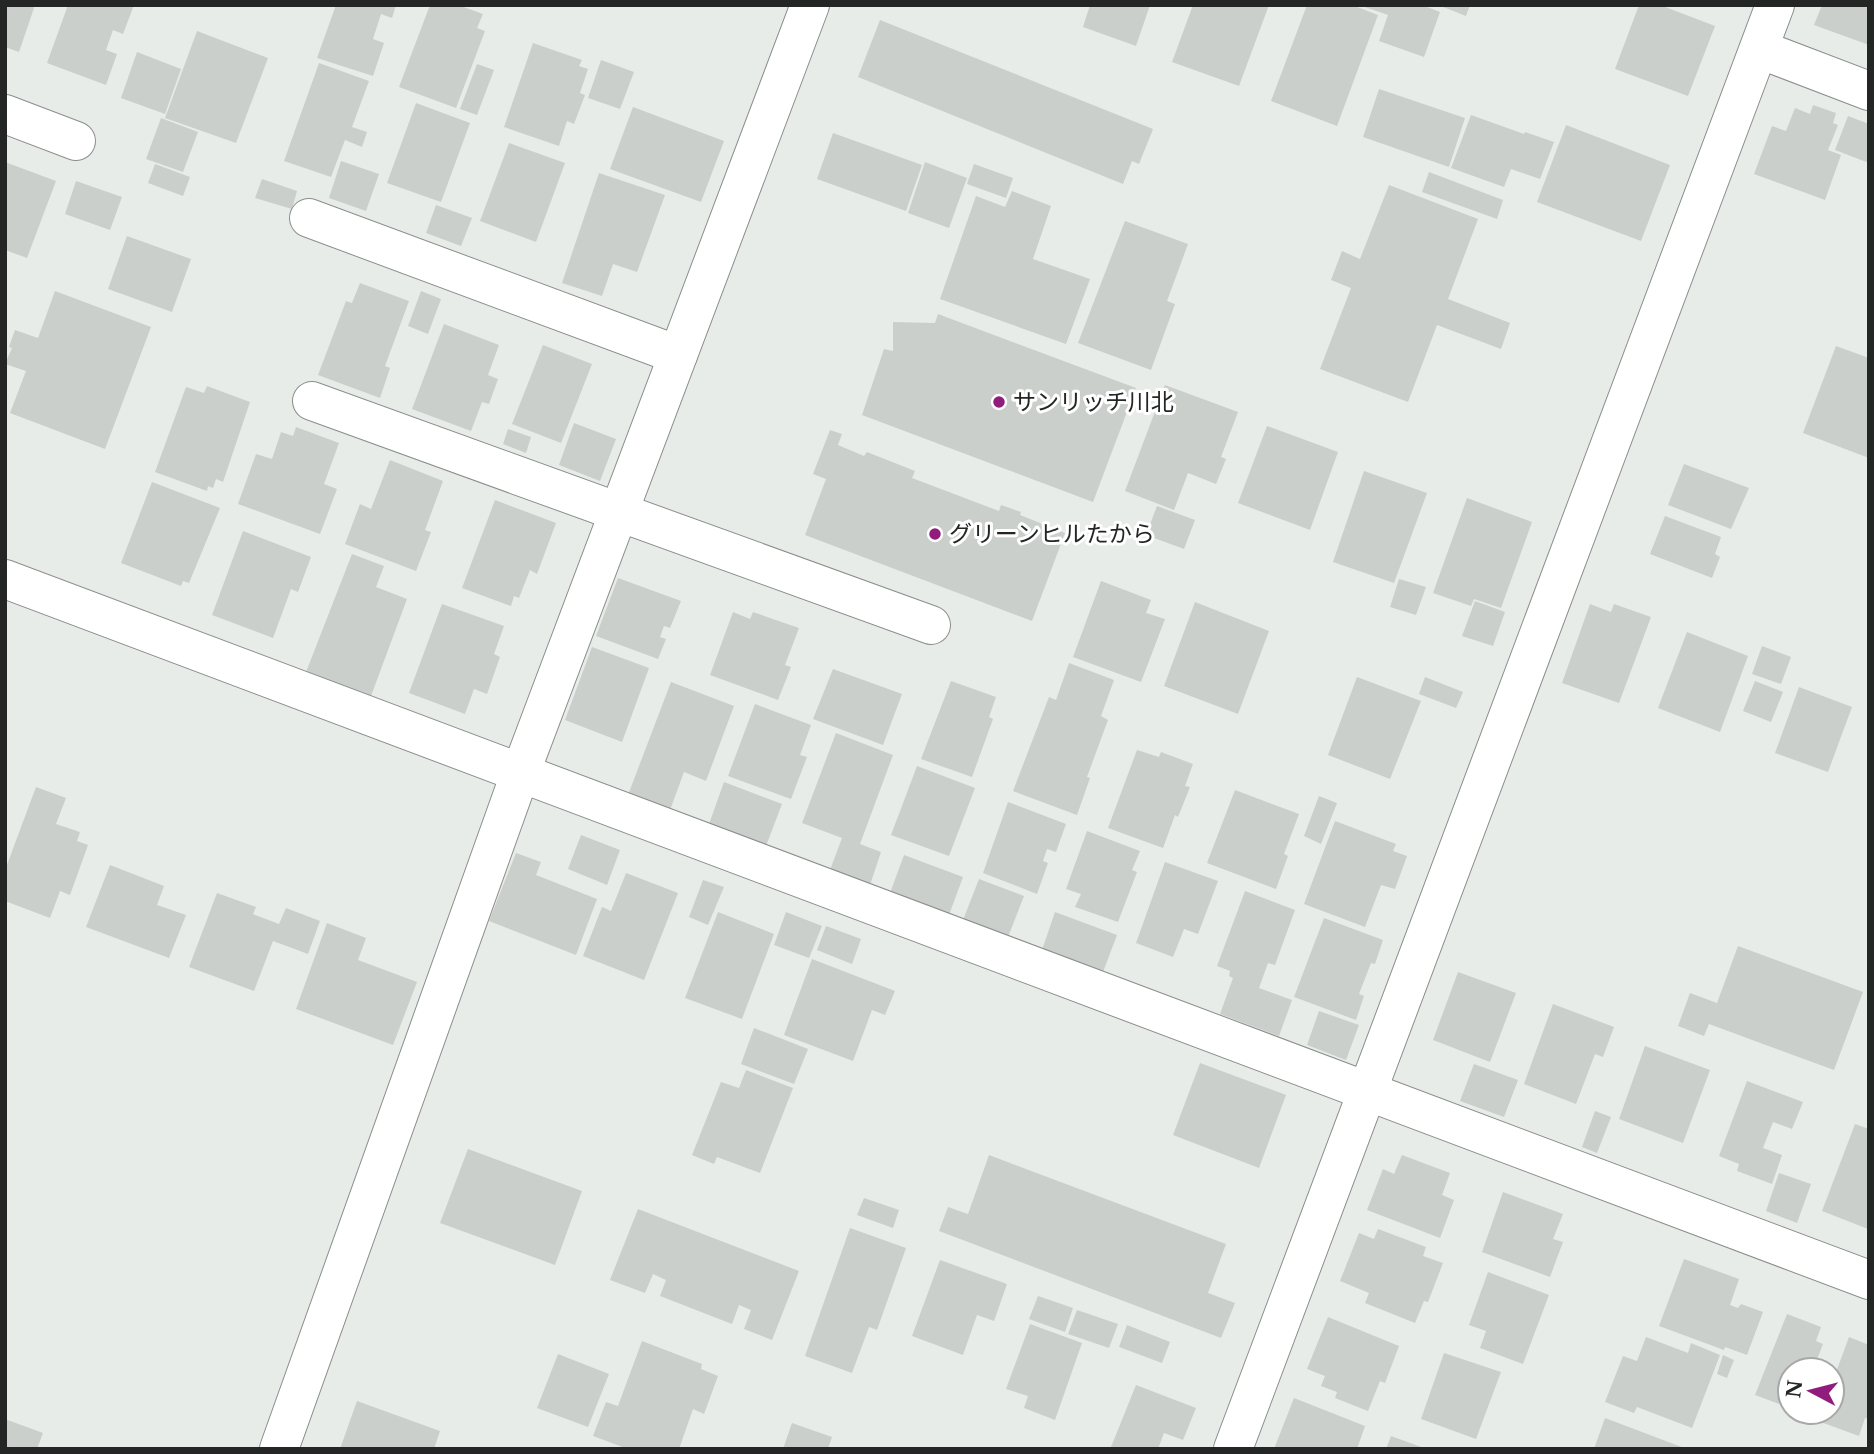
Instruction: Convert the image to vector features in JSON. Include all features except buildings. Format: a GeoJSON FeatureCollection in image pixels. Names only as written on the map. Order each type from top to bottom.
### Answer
{"type":"FeatureCollection","features":[{"type":"Feature","properties":{"kind":"street"},"geometry":{"type":"LineString","coordinates":[[279,1449],[520,774],[810,5]]}},
{"type":"Feature","properties":{"kind":"street"},"geometry":{"type":"LineString","coordinates":[[1233,1449],[1775,5]]}},
{"type":"Feature","properties":{"kind":"street"},"geometry":{"type":"LineString","coordinates":[[1759,49],[1869,91]]}},
{"type":"Feature","properties":{"kind":"street"},"geometry":{"type":"LineString","coordinates":[[5,114],[76,141]]}},
{"type":"Feature","properties":{"kind":"street"},"geometry":{"type":"LineString","coordinates":[[309,218],[678,355]]}},
{"type":"Feature","properties":{"kind":"street"},"geometry":{"type":"LineString","coordinates":[[312,401],[931,625]]}},
{"type":"Feature","properties":{"kind":"street"},"geometry":{"type":"LineString","coordinates":[[5,579],[1869,1280]]}},
{"type":"Feature","properties":{"kind":"place","name":"サンリッチ川北"},"geometry":{"type":"Point","coordinates":[999,402]}},
{"type":"Feature","properties":{"kind":"place","name":"グリーンヒルたから"},"geometry":{"type":"Point","coordinates":[935,534]}}]}
